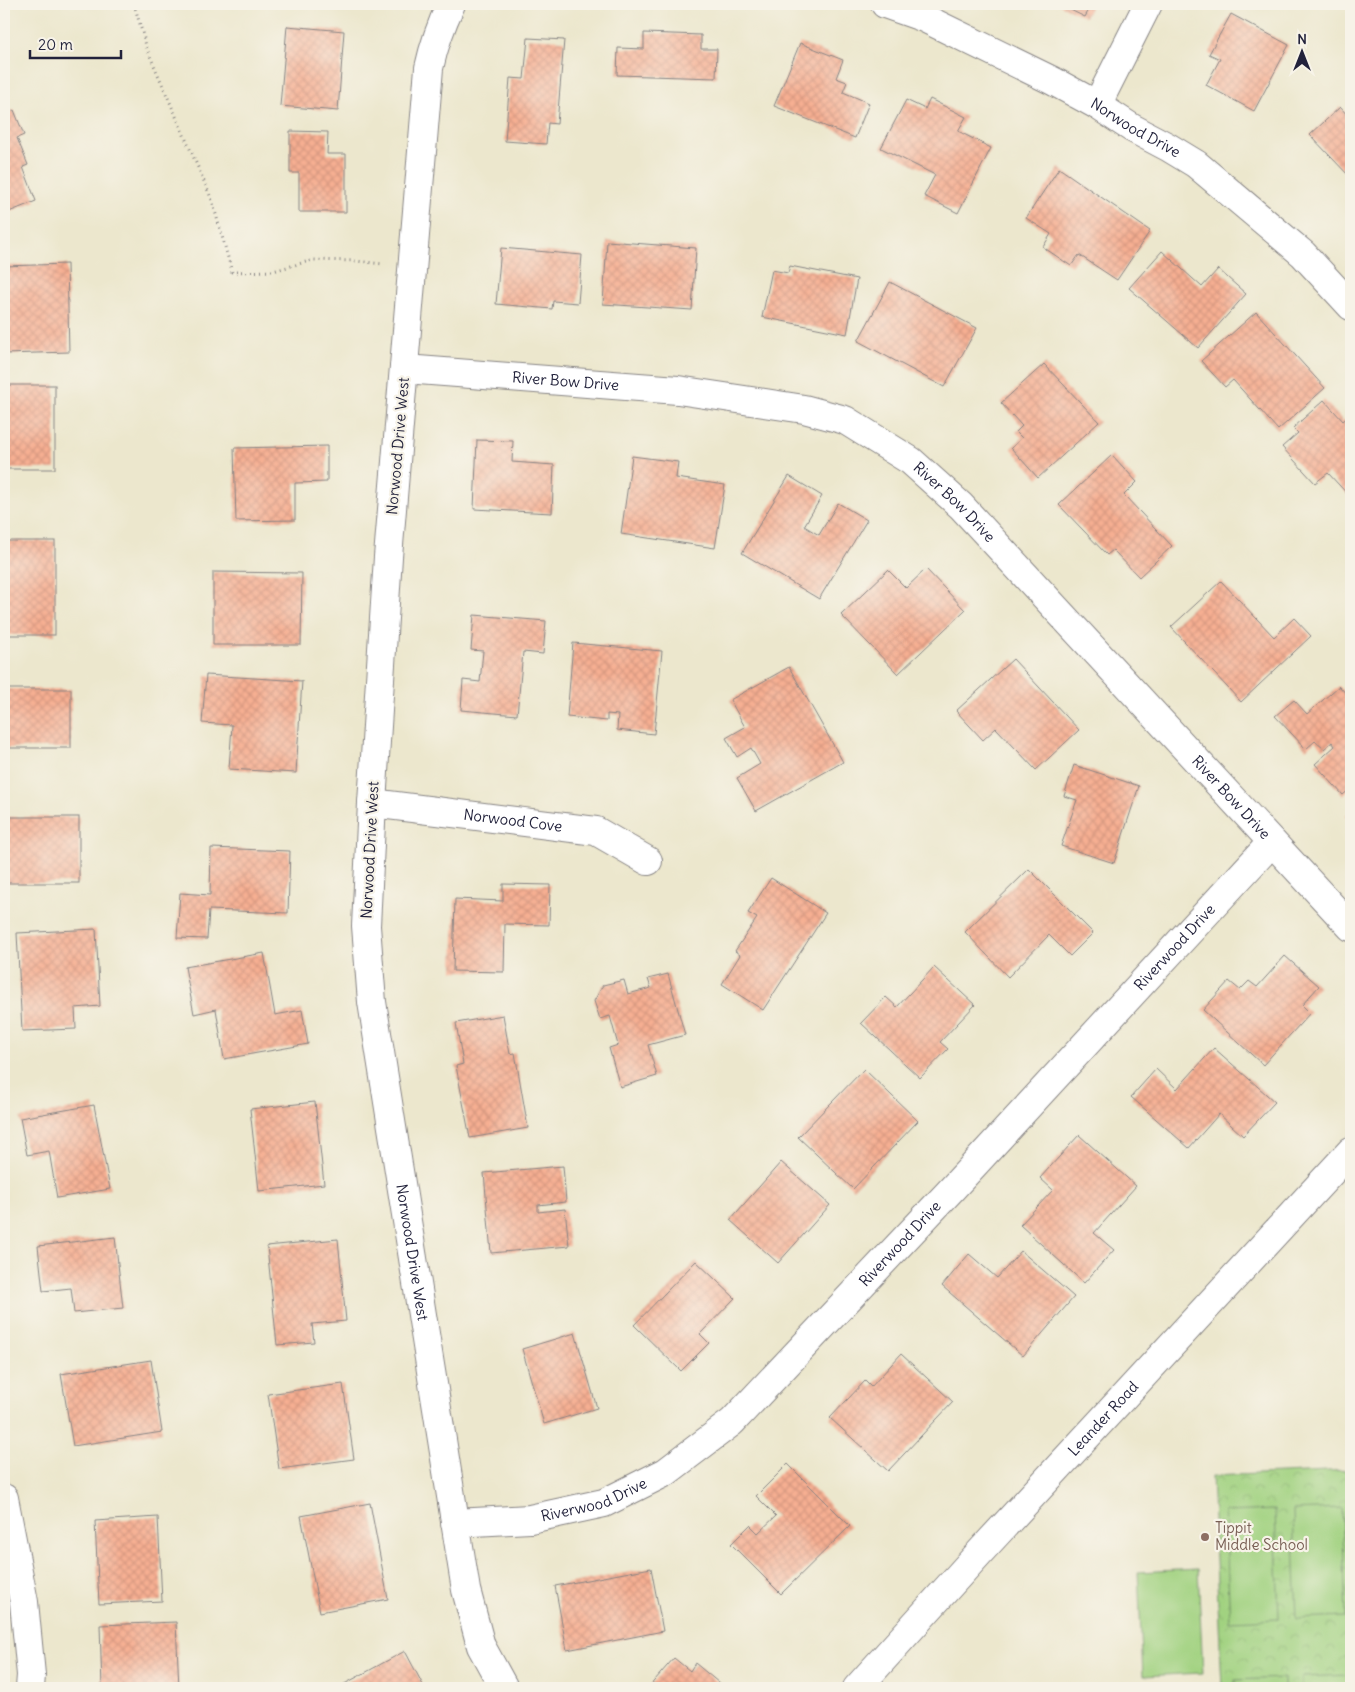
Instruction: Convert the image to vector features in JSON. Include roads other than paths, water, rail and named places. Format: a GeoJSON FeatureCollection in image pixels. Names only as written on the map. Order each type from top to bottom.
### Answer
{"type":"FeatureCollection","features":[{"type":"Feature","properties":{"kind":"street","name":"Norwood Drive West"},"geometry":{"type":"LineString","coordinates":[[452,4],[442,22],[434,44],[429,68],[388,557],[366,926],[372,1002],[466,1590],[481,1646],[504,1688]]}},
{"type":"Feature","properties":{"kind":"street","name":"Norwood Drive"},"geometry":{"type":"LineString","coordinates":[[884,4],[922,17],[1053,81],[1168,147],[1202,170],[1304,254],[1349,301]]}},
{"type":"Feature","properties":{"kind":"street"},"geometry":{"type":"LineString","coordinates":[[1096,105],[1148,4]]}},
{"type":"Feature","properties":{"kind":"street","name":"River Bow Drive"},"geometry":{"type":"LineString","coordinates":[[405,369],[678,390],[804,409],[845,420],[911,462],[961,506],[1351,927]]}},
{"type":"Feature","properties":{"kind":"street","name":"Norwood Cove"},"geometry":{"type":"LineString","coordinates":[[372,803],[596,830],[648,861]]}},
{"type":"Feature","properties":{"kind":"street","name":"Riverwood Drive"},"geometry":{"type":"LineString","coordinates":[[455,1523],[530,1519],[604,1503],[666,1472],[732,1422],[950,1191],[1272,842]]}},
{"type":"Feature","properties":{"kind":"street","name":"Leander Road"},"geometry":{"type":"LineString","coordinates":[[866,1685],[1351,1152]]}},
{"type":"Feature","properties":{"kind":"street"},"geometry":{"type":"LineString","coordinates":[[4,1498],[6,1526],[24,1602],[31,1675],[30,1688]]}},
{"type":"Feature","properties":{"kind":"place","name":"Tippit Middle School"},"geometry":{"type":"Point","coordinates":[1205,1537]}}]}
